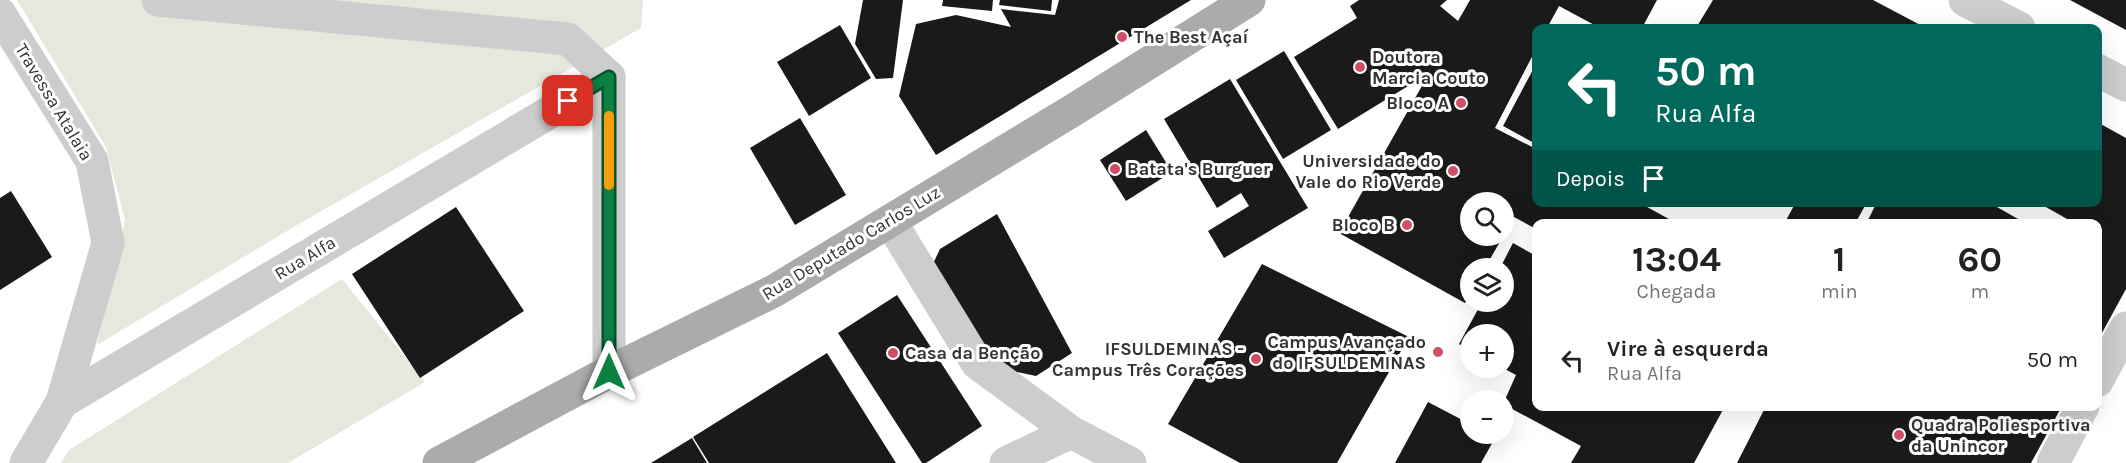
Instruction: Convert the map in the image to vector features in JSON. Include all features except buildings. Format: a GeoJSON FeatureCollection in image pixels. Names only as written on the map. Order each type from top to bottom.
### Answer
{"type":"FeatureCollection","features":[{"type":"Feature","properties":{"kind":"main road","name":"Rua Deputado Carlos Luz"},"geometry":{"type":"LineString","coordinates":[[439,463],[609,372],[774,291],[1249,0]]}},
{"type":"Feature","properties":{"kind":"street"},"geometry":{"type":"LineString","coordinates":[[158,0],[568,39],[609,77],[609,372]]}},
{"type":"Feature","properties":{"kind":"street"},"geometry":{"type":"LineString","coordinates":[[1965,0],[2011,24]]}},
{"type":"Feature","properties":{"kind":"street","name":"Travessa Atalaia"},"geometry":{"type":"LineString","coordinates":[[0,14],[92,161],[108,243],[62,402]]}},
{"type":"Feature","properties":{"kind":"street"},"geometry":{"type":"LineString","coordinates":[[2102,73],[2126,85]]}},
{"type":"Feature","properties":{"kind":"street","name":"Rua Alfa"},"geometry":{"type":"LineString","coordinates":[[26,463],[62,402],[609,77]]}},
{"type":"Feature","properties":{"kind":"street"},"geometry":{"type":"LineString","coordinates":[[890,221],[977,363],[1071,432],[1130,463]]}},
{"type":"Feature","properties":{"kind":"street"},"geometry":{"type":"LineString","coordinates":[[2102,372],[2126,328]]}},
{"type":"Feature","properties":{"kind":"street"},"geometry":{"type":"LineString","coordinates":[[2053,463],[2080,411]]}},
{"type":"Feature","properties":{"kind":"street"},"geometry":{"type":"LineString","coordinates":[[1006,463],[1071,432]]}},
{"type":"Feature","properties":{"kind":"shaded area"},"geometry":{"type":"Polygon","coordinates":[[[17,0],[643,0],[641,28],[297,225],[97,345],[125,220],[106,147],[17,0]]]}},
{"type":"Feature","properties":{"kind":"shaded area"},"geometry":{"type":"Polygon","coordinates":[[[342,279],[425,382],[288,463],[61,463],[69,450],[342,279]]]}},
{"type":"Feature","properties":{"kind":"slow traffic"},"geometry":{"type":"LineString","coordinates":[[609,116],[609,185]]}},
{"type":"Feature","properties":{"kind":"place","name":"The Best Açaí"},"geometry":{"type":"Point","coordinates":[1122,37]}},
{"type":"Feature","properties":{"kind":"place","name":"Doutora Marcia Couto"},"geometry":{"type":"Point","coordinates":[1360,67]}},
{"type":"Feature","properties":{"kind":"place","name":"Bloco A"},"geometry":{"type":"Point","coordinates":[1461,103]}},
{"type":"Feature","properties":{"kind":"place","name":"Batata's Burguer"},"geometry":{"type":"Point","coordinates":[1115,169]}},
{"type":"Feature","properties":{"kind":"place","name":"Universidade do Vale do Rio Verde"},"geometry":{"type":"Point","coordinates":[1453,171]}},
{"type":"Feature","properties":{"kind":"place","name":"Bloco B"},"geometry":{"type":"Point","coordinates":[1407,225]}},
{"type":"Feature","properties":{"kind":"place","name":"Campus Avançado do IFSULDEMINAS"},"geometry":{"type":"Point","coordinates":[1438,352]}},
{"type":"Feature","properties":{"kind":"place","name":"Casa da Benção"},"geometry":{"type":"Point","coordinates":[893,353]}},
{"type":"Feature","properties":{"kind":"place","name":"IFSULDEMINAS - Campus Três Corações"},"geometry":{"type":"Point","coordinates":[1256,359]}},
{"type":"Feature","properties":{"kind":"place","name":"Quadra Poliesportiva da Unincor"},"geometry":{"type":"Point","coordinates":[1899,435]}},
{"type":"Feature","properties":{"kind":"route"},"geometry":{"type":"LineString","coordinates":[[568,101],[609,77],[609,372]]}}]}
